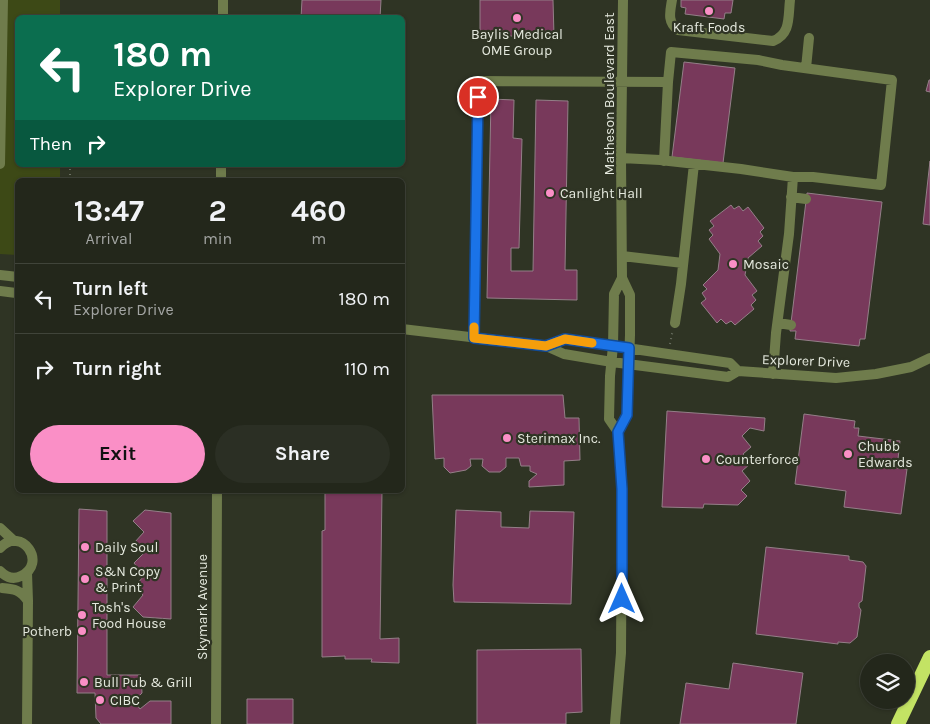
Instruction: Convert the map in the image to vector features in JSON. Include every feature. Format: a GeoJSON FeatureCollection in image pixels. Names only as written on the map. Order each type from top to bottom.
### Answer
{"type":"FeatureCollection","features":[{"type":"Feature","properties":{"kind":"highway"},"geometry":{"type":"LineString","coordinates":[[898,724],[930,657]]}},
{"type":"Feature","properties":{"kind":"street"},"geometry":{"type":"LineString","coordinates":[[0,164],[3,0]]}},
{"type":"Feature","properties":{"kind":"street"},"geometry":{"type":"LineString","coordinates":[[222,15],[223,0]]}},
{"type":"Feature","properties":{"kind":"street","name":"Matheson Boulevard East"},"geometry":{"type":"LineString","coordinates":[[618,432],[627,415],[630,295],[622,278],[623,0]]}},
{"type":"Feature","properties":{"kind":"street"},"geometry":{"type":"LineString","coordinates":[[672,0],[670,19],[678,30],[773,41],[784,35],[787,29],[790,0]]}},
{"type":"Feature","properties":{"kind":"street"},"geometry":{"type":"LineString","coordinates":[[806,68],[810,38]]}},
{"type":"Feature","properties":{"kind":"street"},"geometry":{"type":"LineString","coordinates":[[621,158],[694,164],[793,177],[813,177],[881,185],[892,80],[758,60],[671,52],[664,161]]}},
{"type":"Feature","properties":{"kind":"street"},"geometry":{"type":"LineString","coordinates":[[474,338],[478,81],[668,82]]}},
{"type":"Feature","properties":{"kind":"street"},"geometry":{"type":"LineString","coordinates":[[675,323],[684,263],[694,164]]}},
{"type":"Feature","properties":{"kind":"street"},"geometry":{"type":"LineString","coordinates":[[773,374],[793,177]]}},
{"type":"Feature","properties":{"kind":"street"},"geometry":{"type":"LineString","coordinates":[[791,197],[806,199]]}},
{"type":"Feature","properties":{"kind":"street"},"geometry":{"type":"LineString","coordinates":[[622,256],[684,263]]}},
{"type":"Feature","properties":{"kind":"street"},"geometry":{"type":"LineString","coordinates":[[0,275],[15,278]]}},
{"type":"Feature","properties":{"kind":"street","name":"Matheson Boulevard East"},"geometry":{"type":"LineString","coordinates":[[615,724],[622,653],[622,489],[618,432],[609,419],[614,294],[622,278]]}},
{"type":"Feature","properties":{"kind":"street"},"geometry":{"type":"LineString","coordinates":[[0,290],[15,293]]}},
{"type":"Feature","properties":{"kind":"street"},"geometry":{"type":"LineString","coordinates":[[778,323],[791,325]]}},
{"type":"Feature","properties":{"kind":"street","name":"Explorer Drive"},"geometry":{"type":"LineString","coordinates":[[405,330],[546,346],[564,354],[728,377],[738,371],[836,378],[876,374],[911,367],[930,358]]}},
{"type":"Feature","properties":{"kind":"street","name":"Explorer Drive"},"geometry":{"type":"LineString","coordinates":[[546,346],[565,339],[730,363],[738,371]]}},
{"type":"Feature","properties":{"kind":"street","name":"Skymark Avenue"},"geometry":{"type":"LineString","coordinates":[[216,724],[217,493]]}},
{"type":"Feature","properties":{"kind":"street"},"geometry":{"type":"LineString","coordinates":[[0,528],[14,541]]}},
{"type":"Feature","properties":{"kind":"street"},"geometry":{"type":"LineString","coordinates":[[0,548],[7,542],[20,542],[31,550],[33,557],[32,564],[27,573],[28,724]]}},
{"type":"Feature","properties":{"kind":"street"},"geometry":{"type":"LineString","coordinates":[[0,571],[11,578],[27,573]]}},
{"type":"Feature","properties":{"kind":"street"},"geometry":{"type":"LineString","coordinates":[[1,589],[11,578]]}},
{"type":"Feature","properties":{"kind":"street"},"geometry":{"type":"LineString","coordinates":[[1,589],[13,589],[21,593],[28,601]]}},
{"type":"Feature","properties":{"kind":"path"},"geometry":{"type":"LineString","coordinates":[[668,354],[672,334],[677,327],[675,323]]}},
{"type":"Feature","properties":{"kind":"green space"},"geometry":{"type":"Polygon","coordinates":[[[0,0],[60,0],[60,15],[15,15],[15,167],[60,167],[60,178],[15,178],[15,255],[0,254],[0,0]]]}},
{"type":"Feature","properties":{"kind":"building"},"geometry":{"type":"Polygon","coordinates":[[[302,0],[381,0],[380,15],[301,15],[302,0]]]}},
{"type":"Feature","properties":{"kind":"building","name":"Baylis Medical OME Group"},"geometry":{"type":"Polygon","coordinates":[[[480,0],[553,0],[554,36],[480,36],[480,0]]]}},
{"type":"Feature","properties":{"kind":"building","name":"Kraft Foods"},"geometry":{"type":"Polygon","coordinates":[[[681,0],[733,0],[731,13],[725,13],[724,19],[685,14],[686,8],[681,7],[681,0]]]}},
{"type":"Feature","properties":{"kind":"building"},"geometry":{"type":"Polygon","coordinates":[[[684,62],[735,68],[723,163],[672,157],[684,62]]]}},
{"type":"Feature","properties":{"kind":"building"},"geometry":{"type":"Polygon","coordinates":[[[930,80],[930,92],[926,91],[930,80]]]}},
{"type":"Feature","properties":{"kind":"building","name":"Canlight Hall"},"geometry":{"type":"Polygon","coordinates":[[[491,99],[514,100],[513,138],[522,139],[519,248],[511,248],[511,271],[533,271],[536,100],[568,101],[565,270],[577,270],[577,300],[487,298],[491,99]]]}},
{"type":"Feature","properties":{"kind":"building"},"geometry":{"type":"Polygon","coordinates":[[[930,161],[930,225],[923,224],[930,161]]]}},
{"type":"Feature","properties":{"kind":"building"},"geometry":{"type":"Polygon","coordinates":[[[807,193],[882,202],[865,339],[860,339],[859,346],[795,339],[796,331],[790,331],[807,193]]]}},
{"type":"Feature","properties":{"kind":"building","name":"Mosaic"},"geometry":{"type":"Polygon","coordinates":[[[731,205],[734,209],[739,206],[743,211],[748,207],[764,228],[760,232],[763,236],[758,241],[762,246],[748,258],[745,275],[757,291],[752,295],[756,300],[751,305],[754,309],[735,325],[731,321],[726,324],[721,319],[717,323],[701,303],[706,299],[702,293],[707,289],[703,285],[718,270],[720,254],[709,239],[713,235],[709,230],[714,226],[710,221],[731,205]]]}},
{"type":"Feature","properties":{"kind":"building","name":"Sterimax Inc."},"geometry":{"type":"Polygon","coordinates":[[[432,395],[563,395],[565,418],[579,418],[580,460],[564,461],[564,485],[529,487],[529,481],[537,474],[530,471],[530,466],[521,466],[519,458],[506,458],[506,467],[500,472],[489,472],[482,466],[483,459],[470,459],[471,466],[466,470],[450,473],[444,467],[444,458],[435,459],[432,395]]]}},
{"type":"Feature","properties":{"kind":"building","name":"Counterforce"},"geometry":{"type":"Polygon","coordinates":[[[667,411],[765,418],[764,431],[750,428],[742,436],[751,447],[743,454],[750,464],[742,471],[750,481],[741,490],[747,496],[738,505],[704,504],[703,508],[662,507],[667,411]]]}},
{"type":"Feature","properties":{"kind":"building","name":"Chubb Edwards"},"geometry":{"type":"Polygon","coordinates":[[[804,414],[855,421],[854,428],[859,428],[858,436],[900,441],[897,468],[907,469],[901,514],[844,507],[846,491],[795,484],[804,414]]]}},
{"type":"Feature","properties":{"kind":"building"},"geometry":{"type":"Polygon","coordinates":[[[325,493],[382,493],[380,639],[399,638],[399,663],[371,662],[372,659],[345,659],[345,656],[322,657],[322,531],[325,530],[325,493]]]}},
{"type":"Feature","properties":{"kind":"building"},"geometry":{"type":"Polygon","coordinates":[[[79,509],[107,511],[107,675],[141,675],[142,693],[134,701],[140,709],[150,701],[171,701],[171,724],[101,724],[96,718],[95,693],[77,693],[79,509]]]}},
{"type":"Feature","properties":{"kind":"building"},"geometry":{"type":"Polygon","coordinates":[[[145,510],[171,513],[171,619],[143,617],[133,607],[143,595],[135,586],[144,576],[134,563],[144,553],[134,543],[144,532],[133,521],[145,510]]]}},
{"type":"Feature","properties":{"kind":"building"},"geometry":{"type":"Polygon","coordinates":[[[456,510],[501,512],[501,527],[529,528],[530,511],[574,512],[571,604],[454,602],[456,510]]]}},
{"type":"Feature","properties":{"kind":"building"},"geometry":{"type":"Polygon","coordinates":[[[766,547],[849,556],[849,560],[863,562],[866,566],[862,601],[859,603],[861,610],[857,637],[850,643],[838,642],[838,644],[756,634],[766,547]]]}},
{"type":"Feature","properties":{"kind":"building"},"geometry":{"type":"Polygon","coordinates":[[[581,649],[582,712],[566,713],[566,724],[477,724],[477,650],[581,649]]]}},
{"type":"Feature","properties":{"kind":"building"},"geometry":{"type":"Polygon","coordinates":[[[733,663],[803,673],[796,724],[680,724],[686,683],[729,689],[733,663]]]}},
{"type":"Feature","properties":{"kind":"building"},"geometry":{"type":"Polygon","coordinates":[[[247,699],[293,699],[293,724],[247,724],[247,699]]]}},
{"type":"Feature","properties":{"kind":"slow traffic"},"geometry":{"type":"LineString","coordinates":[[474,327],[474,338],[546,346],[565,339],[592,343]]}},
{"type":"Feature","properties":{"kind":"place","name":"Kraft Foods"},"geometry":{"type":"Point","coordinates":[709,11]}},
{"type":"Feature","properties":{"kind":"place","name":"Baylis Medical OME Group"},"geometry":{"type":"Point","coordinates":[517,18]}},
{"type":"Feature","properties":{"kind":"place","name":"Canlight Hall"},"geometry":{"type":"Point","coordinates":[550,193]}},
{"type":"Feature","properties":{"kind":"place","name":"Mosaic"},"geometry":{"type":"Point","coordinates":[733,264]}},
{"type":"Feature","properties":{"kind":"place","name":"Sterimax Inc."},"geometry":{"type":"Point","coordinates":[507,438]}},
{"type":"Feature","properties":{"kind":"place","name":"Chubb Edwards"},"geometry":{"type":"Point","coordinates":[848,454]}},
{"type":"Feature","properties":{"kind":"place","name":"Counterforce"},"geometry":{"type":"Point","coordinates":[706,459]}},
{"type":"Feature","properties":{"kind":"place","name":"Daily Soul"},"geometry":{"type":"Point","coordinates":[85,547]}},
{"type":"Feature","properties":{"kind":"place","name":"S&N Copy & Print"},"geometry":{"type":"Point","coordinates":[85,579]}},
{"type":"Feature","properties":{"kind":"place","name":"Tosh's Food House"},"geometry":{"type":"Point","coordinates":[82,615]}},
{"type":"Feature","properties":{"kind":"place","name":"Potherb"},"geometry":{"type":"Point","coordinates":[82,631]}},
{"type":"Feature","properties":{"kind":"place","name":"Bull Pub & Grill"},"geometry":{"type":"Point","coordinates":[84,682]}},
{"type":"Feature","properties":{"kind":"place","name":"CIBC"},"geometry":{"type":"Point","coordinates":[100,700]}},
{"type":"Feature","properties":{"kind":"route"},"geometry":{"type":"LineString","coordinates":[[478,97],[474,338],[546,346],[565,339],[629,348],[627,415],[618,432],[622,489],[622,599]]}}]}
